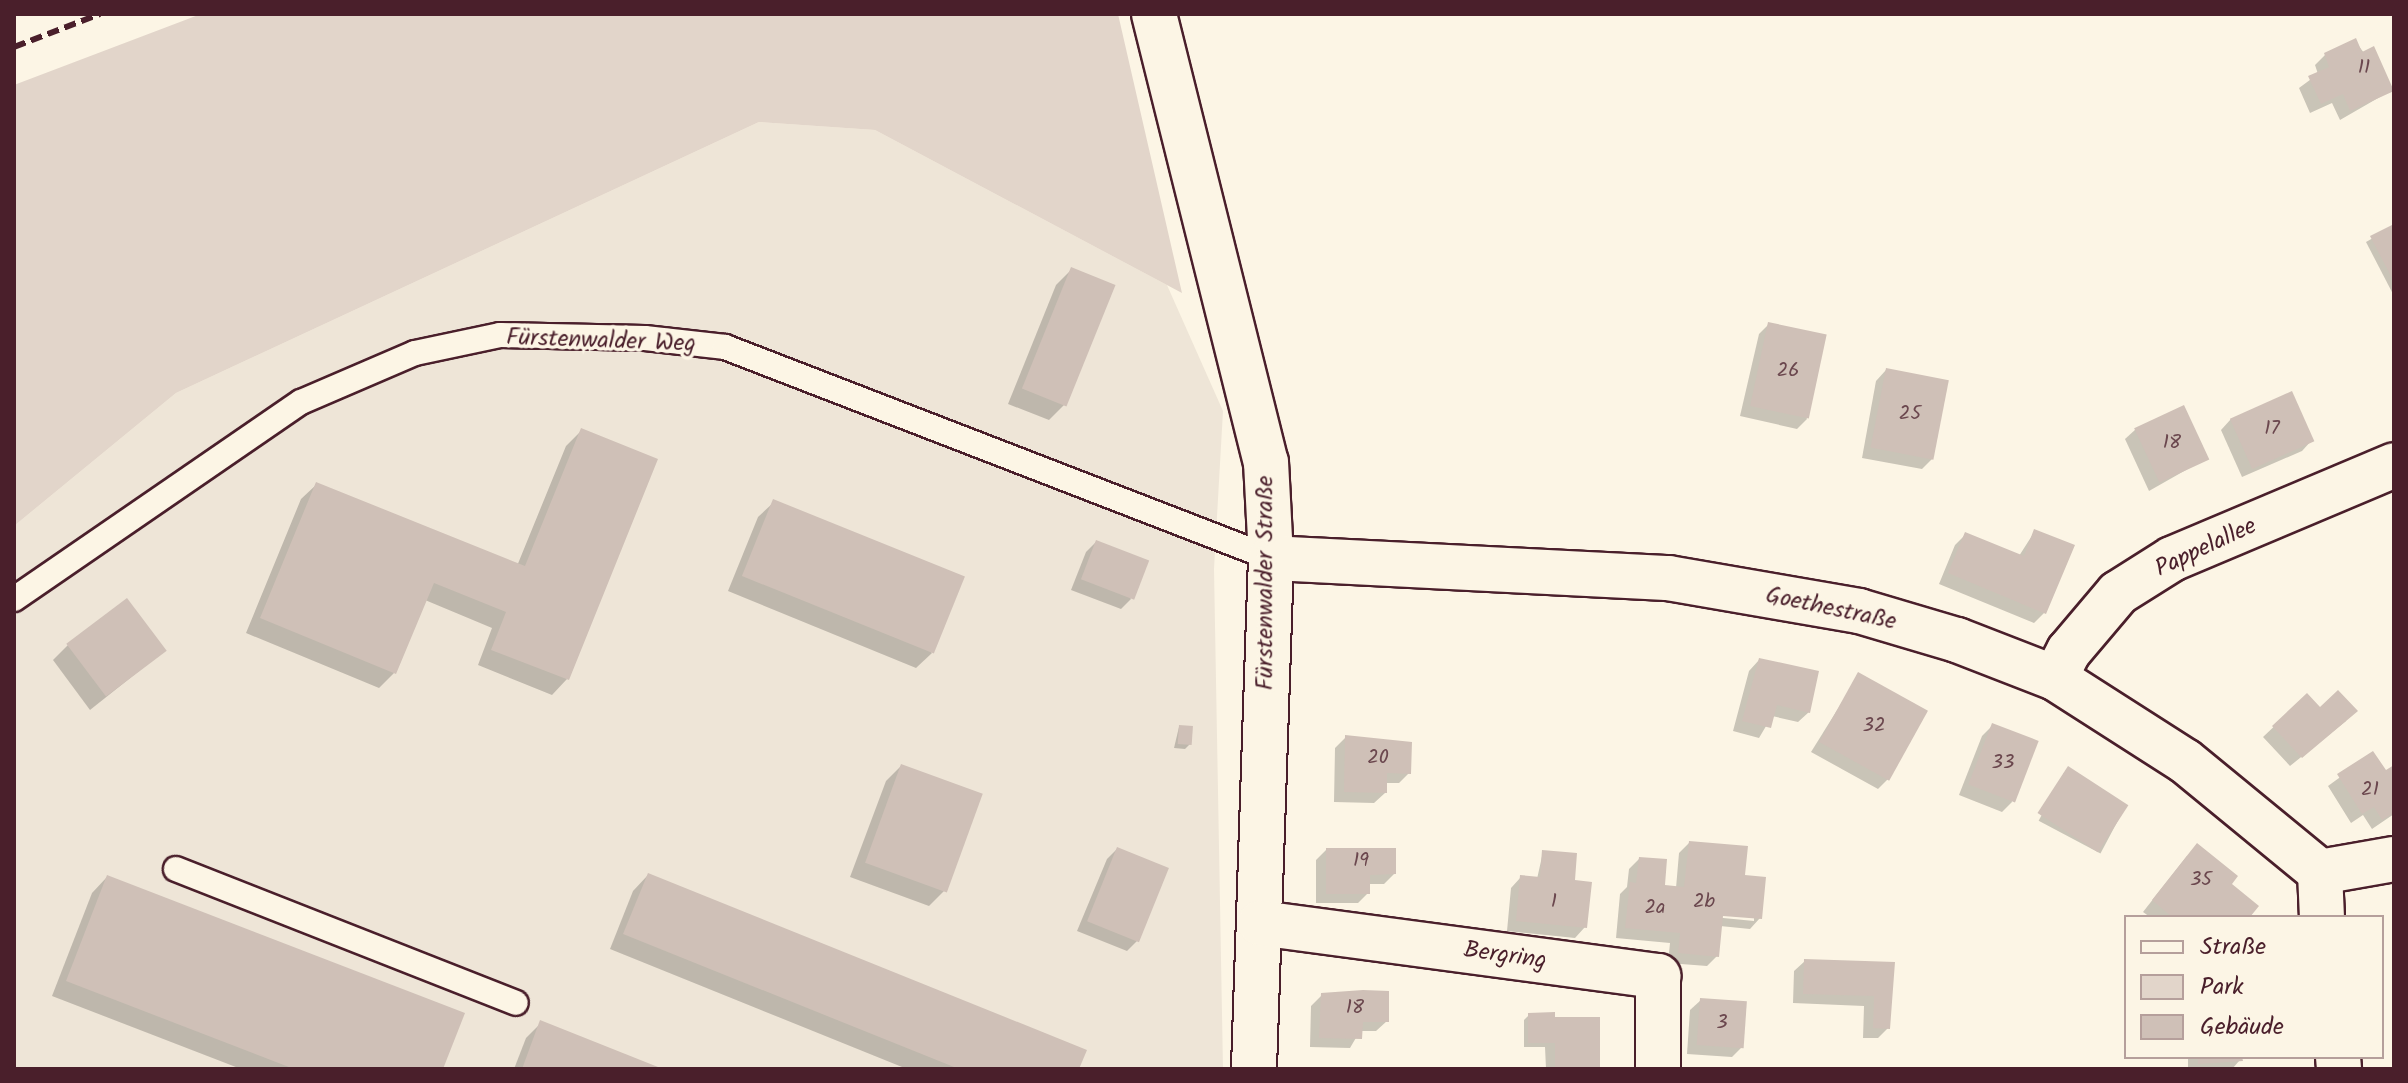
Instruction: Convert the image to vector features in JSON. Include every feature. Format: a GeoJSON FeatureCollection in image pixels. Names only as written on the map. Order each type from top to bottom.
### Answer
{"type":"FeatureCollection","features":[{"type":"Feature","properties":{"kind":"street","name":"Fürstenwalder Straße"},"geometry":{"type":"LineString","coordinates":[[1154,14],[1266,462],[1271,558],[1254,1069]]}},
{"type":"Feature","properties":{"kind":"street","name":"Pappelallee"},"geometry":{"type":"LineString","coordinates":[[2055,678],[2069,651],[2118,593],[2172,559],[2394,465]]}},
{"type":"Feature","properties":{"kind":"street","name":"Goethestraße"},"geometry":{"type":"LineString","coordinates":[[1271,558],[1668,578],[1859,611],[1957,640],[2055,678],[2185,761],[2320,872]]}},
{"type":"Feature","properties":{"kind":"street"},"geometry":{"type":"LineString","coordinates":[[2322,915],[2320,872],[2394,859]]}},
{"type":"Feature","properties":{"kind":"street","name":"Bergring"},"geometry":{"type":"LineString","coordinates":[[1260,923],[1658,976],[1658,1069]]}},
{"type":"Feature","properties":{"kind":"lane","name":"Fürstenwalder Weg"},"geometry":{"type":"LineString","coordinates":[[14,599],[301,402],[415,353],[500,335],[645,338],[725,347],[1271,558]]}},
{"type":"Feature","properties":{"kind":"lane"},"geometry":{"type":"LineString","coordinates":[[176,869],[516,1003]]}},
{"type":"Feature","properties":{"kind":"shaded area"},"geometry":{"type":"Polygon","coordinates":[[[759,122],[875,130],[1167,285],[1223,411],[1214,569],[1223,1069],[14,1069],[14,526],[176,393],[759,122]]]}},
{"type":"Feature","properties":{"kind":"green space"},"geometry":{"type":"Polygon","coordinates":[[[201,14],[1118,14],[1182,293],[875,130],[759,122],[176,393],[14,526],[14,85],[201,14]]]}},
{"type":"Feature","properties":{"kind":"building"},"geometry":{"type":"Polygon","coordinates":[[[2356,38],[2362,52],[2374,46],[2394,91],[2350,111],[2343,94],[2321,104],[2308,76],[2329,67],[2324,53],[2356,38]]]}},
{"type":"Feature","properties":{"kind":"building"},"geometry":{"type":"Polygon","coordinates":[[[2394,224],[2394,282],[2370,236],[2394,224]]]}},
{"type":"Feature","properties":{"kind":"building"},"geometry":{"type":"Polygon","coordinates":[[[1071,267],[1116,285],[1066,406],[1022,388],[1071,267]]]}},
{"type":"Feature","properties":{"kind":"building"},"geometry":{"type":"Polygon","coordinates":[[[1768,322],[1827,334],[1809,419],[1750,406],[1768,322]]]}},
{"type":"Feature","properties":{"kind":"building"},"geometry":{"type":"Polygon","coordinates":[[[1886,368],[1949,380],[1933,460],[1871,448],[1886,368]]]}},
{"type":"Feature","properties":{"kind":"building"},"geometry":{"type":"Polygon","coordinates":[[[2292,391],[2314,441],[2252,469],[2230,419],[2292,391]]]}},
{"type":"Feature","properties":{"kind":"building"},"geometry":{"type":"Polygon","coordinates":[[[2184,405],[2209,459],[2160,483],[2134,428],[2184,405]]]}},
{"type":"Feature","properties":{"kind":"building"},"geometry":{"type":"Polygon","coordinates":[[[581,428],[658,459],[569,680],[491,650],[506,612],[434,583],[396,674],[260,618],[316,482],[525,566],[581,428]]]}},
{"type":"Feature","properties":{"kind":"building"},"geometry":{"type":"Polygon","coordinates":[[[773,499],[965,577],[934,653],[742,576],[773,499]]]}},
{"type":"Feature","properties":{"kind":"building"},"geometry":{"type":"Polygon","coordinates":[[[2034,529],[2075,545],[2046,614],[1948,573],[1965,532],[2024,556],[2034,529]]]}},
{"type":"Feature","properties":{"kind":"building"},"geometry":{"type":"Polygon","coordinates":[[[1096,540],[1149,560],[1134,600],[1081,579],[1096,540]]]}},
{"type":"Feature","properties":{"kind":"building"},"geometry":{"type":"Polygon","coordinates":[[[127,598],[167,651],[106,696],[66,644],[127,598]]]}},
{"type":"Feature","properties":{"kind":"building"},"geometry":{"type":"Polygon","coordinates":[[[1759,658],[1819,671],[1810,713],[1777,705],[1771,728],[1742,721],[1759,658]]]}},
{"type":"Feature","properties":{"kind":"building"},"geometry":{"type":"Polygon","coordinates":[[[1858,672],[1928,711],[1889,781],[1819,742],[1858,672]]]}},
{"type":"Feature","properties":{"kind":"building"},"geometry":{"type":"Polygon","coordinates":[[[2338,690],[2358,711],[2302,758],[2272,726],[2307,693],[2320,707],[2338,690]]]}},
{"type":"Feature","properties":{"kind":"building"},"geometry":{"type":"Polygon","coordinates":[[[1992,723],[2039,741],[2015,803],[1968,785],[1992,723]]]}},
{"type":"Feature","properties":{"kind":"building"},"geometry":{"type":"Polygon","coordinates":[[[1179,725],[1193,726],[1192,745],[1178,744],[1179,725]]]}},
{"type":"Feature","properties":{"kind":"building"},"geometry":{"type":"Polygon","coordinates":[[[1345,735],[1412,742],[1411,774],[1387,773],[1387,793],[1344,792],[1345,735]]]}},
{"type":"Feature","properties":{"kind":"building"},"geometry":{"type":"Polygon","coordinates":[[[2373,751],[2386,770],[2394,765],[2394,813],[2382,820],[2374,807],[2362,814],[2337,774],[2373,751]]]}},
{"type":"Feature","properties":{"kind":"building"},"geometry":{"type":"Polygon","coordinates":[[[901,764],[983,794],[947,892],[865,863],[901,764]]]}},
{"type":"Feature","properties":{"kind":"building"},"geometry":{"type":"Polygon","coordinates":[[[2068,766],[2128,805],[2098,852],[2038,813],[2068,766]]]}},
{"type":"Feature","properties":{"kind":"building"},"geometry":{"type":"Polygon","coordinates":[[[1689,841],[1748,846],[1745,875],[1766,877],[1762,919],[1723,916],[1719,957],[1678,953],[1680,933],[1625,928],[1630,882],[1636,883],[1639,857],[1667,859],[1665,885],[1684,887],[1689,841]]]}},
{"type":"Feature","properties":{"kind":"building"},"geometry":{"type":"Polygon","coordinates":[[[2197,843],[2238,876],[2232,884],[2259,906],[2252,915],[2170,915],[2152,900],[2197,843]]]}},
{"type":"Feature","properties":{"kind":"building"},"geometry":{"type":"Polygon","coordinates":[[[1117,847],[1169,868],[1139,942],[1087,921],[1117,847]]]}},
{"type":"Feature","properties":{"kind":"building"},"geometry":{"type":"Polygon","coordinates":[[[1326,848],[1396,848],[1396,874],[1370,875],[1370,894],[1326,894],[1326,848]]]}},
{"type":"Feature","properties":{"kind":"building"},"geometry":{"type":"Polygon","coordinates":[[[1542,850],[1577,853],[1575,880],[1592,882],[1587,928],[1516,921],[1520,875],[1540,877],[1542,850]]]}},
{"type":"Feature","properties":{"kind":"building"},"geometry":{"type":"Polygon","coordinates":[[[648,873],[1087,1050],[1079,1069],[959,1069],[623,934],[648,873]]]}},
{"type":"Feature","properties":{"kind":"building"},"geometry":{"type":"Polygon","coordinates":[[[107,875],[465,1013],[443,1069],[294,1069],[66,981],[107,875]]]}},
{"type":"Feature","properties":{"kind":"building"},"geometry":{"type":"Polygon","coordinates":[[[1804,959],[1895,962],[1890,1029],[1873,1028],[1874,996],[1803,994],[1804,959]]]}},
{"type":"Feature","properties":{"kind":"building"},"geometry":{"type":"Polygon","coordinates":[[[1389,991],[1389,1022],[1363,1022],[1362,1039],[1319,1038],[1321,993],[1389,991]]]}},
{"type":"Feature","properties":{"kind":"building"},"geometry":{"type":"Polygon","coordinates":[[[1700,998],[1747,1001],[1744,1048],[1697,1045],[1700,998]]]}},
{"type":"Feature","properties":{"kind":"building"},"geometry":{"type":"Polygon","coordinates":[[[1555,1012],[1555,1017],[1600,1017],[1600,1069],[1555,1069],[1555,1043],[1528,1043],[1528,1013],[1555,1012]]]}},
{"type":"Feature","properties":{"kind":"building"},"geometry":{"type":"Polygon","coordinates":[[[540,1020],[663,1069],[522,1069],[540,1020]]]}},
{"type":"Feature","properties":{"kind":"building"},"geometry":{"type":"Polygon","coordinates":[[[2198,1059],[2243,1061],[2198,1064],[2198,1059]]]}},
{"type":"Feature","properties":{"kind":"railway"},"geometry":{"type":"LineString","coordinates":[[14,47],[100,14]]}}]}
